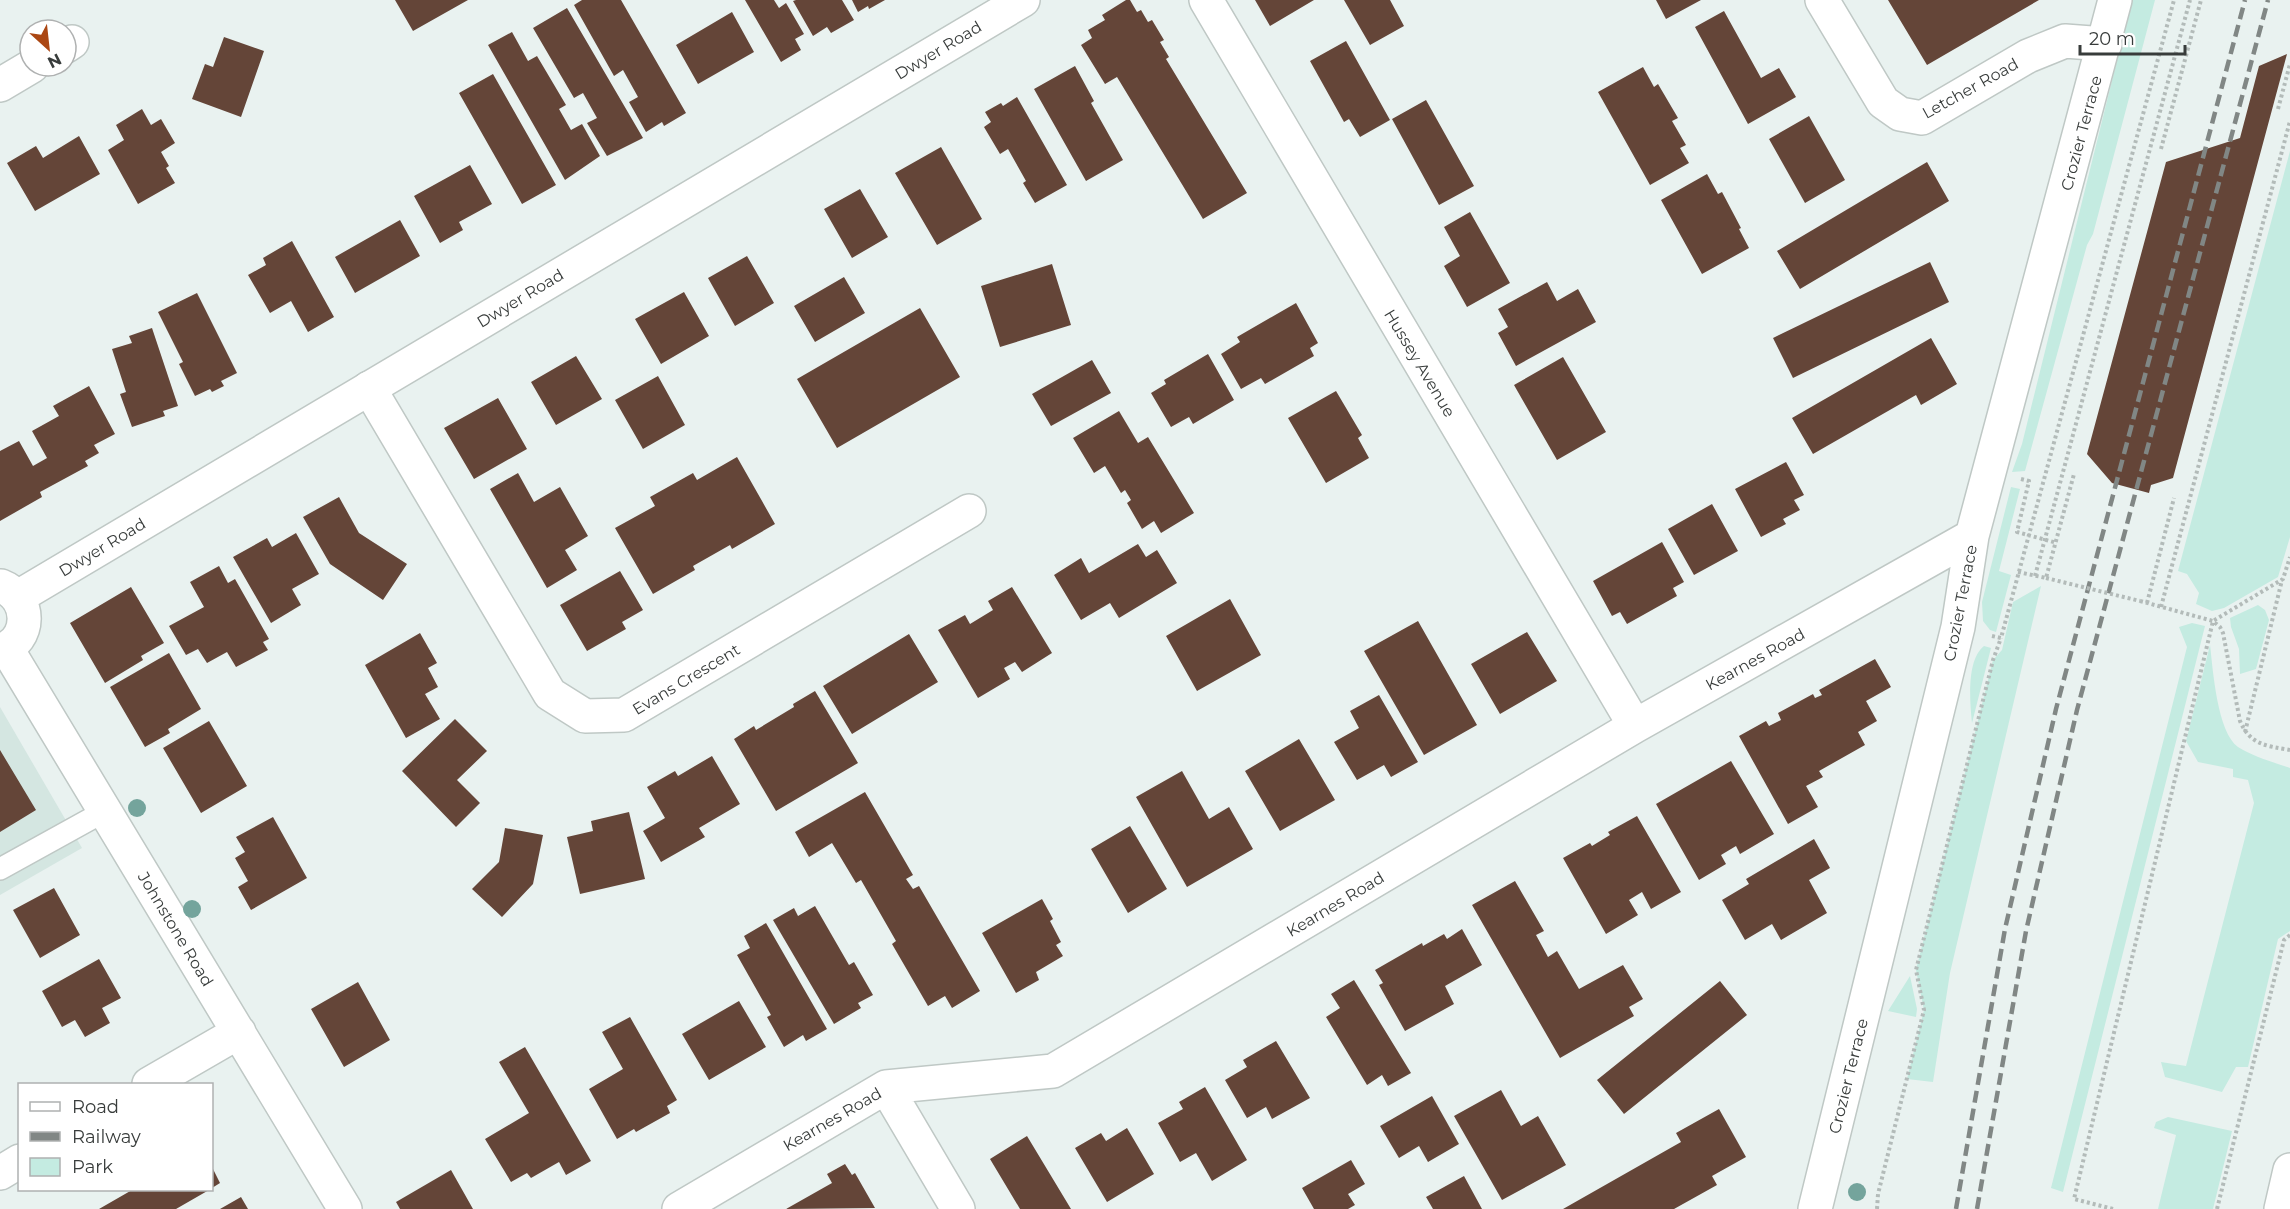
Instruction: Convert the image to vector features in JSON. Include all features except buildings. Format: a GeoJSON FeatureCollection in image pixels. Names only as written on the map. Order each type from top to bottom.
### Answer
{"type":"FeatureCollection","features":[{"type":"Feature","properties":{"kind":"street","name":"Dwyer Road"},"geometry":{"type":"LineString","coordinates":[[9,591],[369,388],[1023,0]]}},
{"type":"Feature","properties":{"kind":"street","name":"Hussey Avenue"},"geometry":{"type":"LineString","coordinates":[[1206,0],[1635,726]]}},
{"type":"Feature","properties":{"kind":"street","name":"Letcher Road"},"geometry":{"type":"LineString","coordinates":[[1822,0],[1883,102],[1900,114],[1922,118],[2037,52],[2065,41],[2105,44]]}},
{"type":"Feature","properties":{"kind":"street","name":"Crozier Terrace"},"geometry":{"type":"LineString","coordinates":[[1815,1209],[1958,627],[1972,536],[2115,0]]}},
{"type":"Feature","properties":{"kind":"street"},"geometry":{"type":"LineString","coordinates":[[0,85],[18,75]]}},
{"type":"Feature","properties":{"kind":"street","name":"Evans Crescent"},"geometry":{"type":"LineString","coordinates":[[369,388],[550,694],[585,716],[624,715],[969,511]]}},
{"type":"Feature","properties":{"kind":"street","name":"Kearnes Road"},"geometry":{"type":"LineString","coordinates":[[679,1209],[886,1087],[1053,1071],[1635,726],[1972,536]]}},
{"type":"Feature","properties":{"kind":"street"},"geometry":{"type":"LineString","coordinates":[[3,650],[17,641],[23,631],[25,619],[24,608],[9,591]]}},
{"type":"Feature","properties":{"kind":"street","name":"Johnstone Road"},"geometry":{"type":"LineString","coordinates":[[3,650],[105,811],[345,1209]]}},
{"type":"Feature","properties":{"kind":"street"},"geometry":{"type":"LineString","coordinates":[[151,1083],[239,1032]]}},
{"type":"Feature","properties":{"kind":"street"},"geometry":{"type":"LineString","coordinates":[[886,1087],[958,1209]]}},
{"type":"Feature","properties":{"kind":"street"},"geometry":{"type":"LineString","coordinates":[[0,1173],[18,1162]]}},
{"type":"Feature","properties":{"kind":"street"},"geometry":{"type":"LineString","coordinates":[[2281,1209],[2290,1170]]}},
{"type":"Feature","properties":{"kind":"lane"},"geometry":{"type":"LineString","coordinates":[[0,869],[105,811]]}},
{"type":"Feature","properties":{"kind":"path"},"geometry":{"type":"LineString","coordinates":[[2174,0],[2018,572],[2212,621],[2220,627],[2223,633],[2240,721],[2245,732],[2259,743],[2290,750]]}},
{"type":"Feature","properties":{"kind":"path"},"geometry":{"type":"LineString","coordinates":[[2035,576],[2190,0]]}},
{"type":"Feature","properties":{"kind":"path"},"geometry":{"type":"LineString","coordinates":[[2161,149],[2201,0]]}},
{"type":"Feature","properties":{"kind":"path"},"geometry":{"type":"LineString","coordinates":[[2278,109],[2290,64]]}},
{"type":"Feature","properties":{"kind":"path"},"geometry":{"type":"LineString","coordinates":[[2162,104],[2173,107]]}},
{"type":"Feature","properties":{"kind":"path"},"geometry":{"type":"LineString","coordinates":[[2162,607],[2290,121]]}},
{"type":"Feature","properties":{"kind":"path"},"geometry":{"type":"LineString","coordinates":[[1989,471],[2029,482],[2017,532],[2057,543]]}},
{"type":"Feature","properties":{"kind":"path"},"geometry":{"type":"LineString","coordinates":[[2046,578],[2074,474]]}},
{"type":"Feature","properties":{"kind":"path"},"geometry":{"type":"LineString","coordinates":[[2147,603],[2174,498]]}},
{"type":"Feature","properties":{"kind":"path"},"geometry":{"type":"LineString","coordinates":[[2245,732],[2290,556]]}},
{"type":"Feature","properties":{"kind":"path"},"geometry":{"type":"LineString","coordinates":[[2113,1209],[2074,1199],[2212,621],[2283,579]]}},
{"type":"Feature","properties":{"kind":"path"},"geometry":{"type":"LineString","coordinates":[[1877,1209],[1878,1194],[1924,1010],[1916,970],[1993,660],[2001,638]]}},
{"type":"Feature","properties":{"kind":"path"},"geometry":{"type":"LineString","coordinates":[[2217,1209],[2284,940],[2290,935]]}},
{"type":"Feature","properties":{"kind":"shaded area"},"geometry":{"type":"Polygon","coordinates":[[[0,707],[82,848],[0,895],[0,707]]]}},
{"type":"Feature","properties":{"kind":"green space"},"geometry":{"type":"Polygon","coordinates":[[[2132,0],[2155,0],[2093,234],[2087,245],[2025,471],[2012,472],[2022,444],[2132,0]]]}},
{"type":"Feature","properties":{"kind":"green space"},"geometry":{"type":"Polygon","coordinates":[[[2290,151],[2290,537],[2278,577],[2224,608],[2212,611],[2196,604],[2199,593],[2187,574],[2178,571],[2290,151]]]}},
{"type":"Feature","properties":{"kind":"green space"},"geometry":{"type":"Polygon","coordinates":[[[2011,487],[2020,489],[1999,571],[2011,575],[1996,632],[1990,630],[1983,621],[1982,602],[2011,487]]]}},
{"type":"Feature","properties":{"kind":"green space"},"geometry":{"type":"Polygon","coordinates":[[[2041,586],[1950,973],[1933,1082],[1907,1079],[1924,1010],[1916,970],[1993,660],[2002,650],[2013,602],[2041,586]]]}},
{"type":"Feature","properties":{"kind":"green space"},"geometry":{"type":"Polygon","coordinates":[[[2258,605],[2265,610],[2269,620],[2256,669],[2240,674],[2239,649],[2230,618],[2258,605]]]}},
{"type":"Feature","properties":{"kind":"green space"},"geometry":{"type":"Polygon","coordinates":[[[2192,623],[2205,626],[2063,1192],[2051,1188],[2187,647],[2179,627],[2192,623]]]}},
{"type":"Feature","properties":{"kind":"green space"},"geometry":{"type":"Polygon","coordinates":[[[2210,645],[2217,700],[2225,728],[2231,739],[2238,747],[2250,754],[2290,768],[2290,931],[2278,939],[2248,1067],[2236,1067],[2222,1092],[2165,1077],[2161,1062],[2186,1066],[2254,803],[2248,780],[2233,777],[2233,769],[2198,762],[2186,741],[2210,645]]]}},
{"type":"Feature","properties":{"kind":"green space"},"geometry":{"type":"Polygon","coordinates":[[[1984,646],[1991,648],[1972,723],[1970,682],[1974,661],[1984,646]]]}},
{"type":"Feature","properties":{"kind":"green space"},"geometry":{"type":"Polygon","coordinates":[[[1910,976],[1917,1009],[1916,1017],[1888,1011],[1910,976]]]}},
{"type":"Feature","properties":{"kind":"green space"},"geometry":{"type":"Polygon","coordinates":[[[2168,1117],[2232,1131],[2213,1209],[2158,1209],[2176,1135],[2154,1128],[2156,1122],[2168,1117]]]}},
{"type":"Feature","properties":{"kind":"railway"},"geometry":{"type":"LineString","coordinates":[[1956,1209],[2005,929],[2056,709],[2245,0]]}},
{"type":"Feature","properties":{"kind":"railway"},"geometry":{"type":"LineString","coordinates":[[1977,1209],[2026,931],[2077,710],[2268,0]]}}]}
